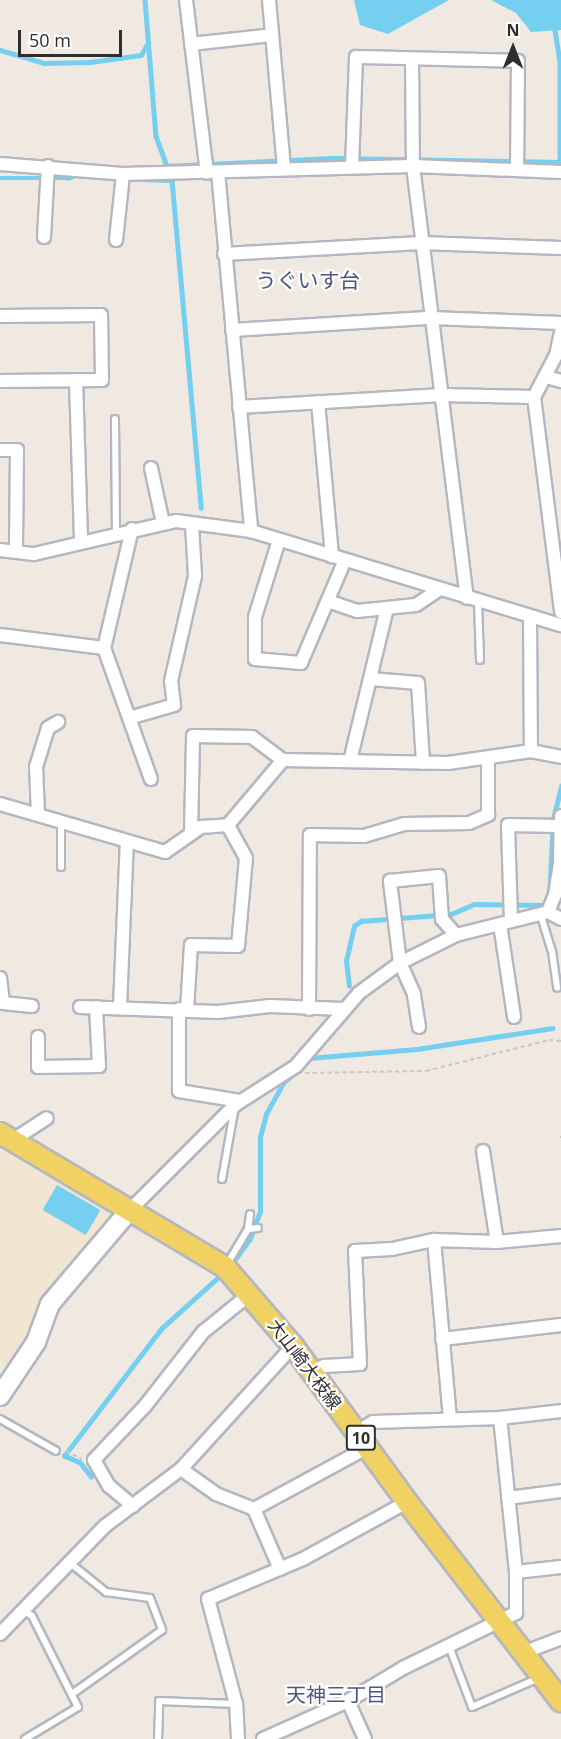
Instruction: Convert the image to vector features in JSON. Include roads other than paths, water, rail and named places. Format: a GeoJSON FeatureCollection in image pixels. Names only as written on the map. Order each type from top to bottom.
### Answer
{"type":"FeatureCollection","features":[{"type":"Feature","properties":{"kind":"main road","name":"大山崎大枝線"},"geometry":{"type":"LineString","coordinates":[[7,1136],[225,1267],[293,1346],[407,1502],[561,1701]]}},
{"type":"Feature","properties":{"kind":"street"},"geometry":{"type":"LineString","coordinates":[[186,0],[209,169],[225,254],[251,531]]}},
{"type":"Feature","properties":{"kind":"street"},"geometry":{"type":"LineString","coordinates":[[269,0],[283,161]]}},
{"type":"Feature","properties":{"kind":"street"},"geometry":{"type":"LineString","coordinates":[[191,44],[272,35]]}},
{"type":"Feature","properties":{"kind":"street"},"geometry":{"type":"LineString","coordinates":[[352,161],[356,57],[518,61],[517,165]]}},
{"type":"Feature","properties":{"kind":"street"},"geometry":{"type":"LineString","coordinates":[[412,59],[413,161],[421,243],[473,600]]}},
{"type":"Feature","properties":{"kind":"street"},"geometry":{"type":"LineString","coordinates":[[0,164],[48,166],[123,174],[168,173],[283,161],[413,161],[517,165],[561,172]]}},
{"type":"Feature","properties":{"kind":"street"},"geometry":{"type":"LineString","coordinates":[[44,237],[48,166]]}},
{"type":"Feature","properties":{"kind":"street"},"geometry":{"type":"LineString","coordinates":[[116,240],[123,174]]}},
{"type":"Feature","properties":{"kind":"street"},"geometry":{"type":"LineString","coordinates":[[225,254],[421,243],[561,248]]}},
{"type":"Feature","properties":{"kind":"street"},"geometry":{"type":"LineString","coordinates":[[0,316],[102,315],[102,380],[0,381]]}},
{"type":"Feature","properties":{"kind":"street"},"geometry":{"type":"LineString","coordinates":[[232,330],[431,318],[561,323]]}},
{"type":"Feature","properties":{"kind":"street"},"geometry":{"type":"LineString","coordinates":[[0,550],[34,554],[163,523],[251,531],[530,617],[560,619],[558,545],[534,397],[546,376],[561,332]]}},
{"type":"Feature","properties":{"kind":"street"},"geometry":{"type":"LineString","coordinates":[[546,376],[561,381]]}},
{"type":"Feature","properties":{"kind":"street"},"geometry":{"type":"LineString","coordinates":[[76,380],[81,542]]}},
{"type":"Feature","properties":{"kind":"street"},"geometry":{"type":"LineString","coordinates":[[239,407],[442,395],[534,397]]}},
{"type":"Feature","properties":{"kind":"street"},"geometry":{"type":"LineString","coordinates":[[318,402],[332,556]]}},
{"type":"Feature","properties":{"kind":"street"},"geometry":{"type":"LineString","coordinates":[[0,450],[17,450],[16,552]]}},
{"type":"Feature","properties":{"kind":"street"},"geometry":{"type":"LineString","coordinates":[[152,468],[163,523]]}},
{"type":"Feature","properties":{"kind":"street"},"geometry":{"type":"LineString","coordinates":[[129,718],[174,705],[171,681],[195,576],[192,524]]}},
{"type":"Feature","properties":{"kind":"street"},"geometry":{"type":"LineString","coordinates":[[132,529],[104,648],[151,778]]}},
{"type":"Feature","properties":{"kind":"street"},"geometry":{"type":"LineString","coordinates":[[279,540],[255,617],[255,658],[301,663],[345,560]]}},
{"type":"Feature","properties":{"kind":"street"},"geometry":{"type":"LineString","coordinates":[[328,601],[357,611],[387,608],[416,605],[438,590]]}},
{"type":"Feature","properties":{"kind":"street"},"geometry":{"type":"LineString","coordinates":[[350,761],[387,608]]}},
{"type":"Feature","properties":{"kind":"street"},"geometry":{"type":"LineString","coordinates":[[530,617],[531,751]]}},
{"type":"Feature","properties":{"kind":"street"},"geometry":{"type":"LineString","coordinates":[[0,635],[104,648]]}},
{"type":"Feature","properties":{"kind":"street"},"geometry":{"type":"LineString","coordinates":[[371,679],[418,684],[423,762]]}},
{"type":"Feature","properties":{"kind":"street"},"geometry":{"type":"LineString","coordinates":[[38,814],[36,767],[48,728],[58,722]]}},
{"type":"Feature","properties":{"kind":"street"},"geometry":{"type":"LineString","coordinates":[[191,834],[193,736],[252,737],[283,760],[423,762],[488,758],[531,751],[561,757]]}},
{"type":"Feature","properties":{"kind":"street"},"geometry":{"type":"LineString","coordinates":[[309,1009],[310,835],[364,837],[404,824],[469,823],[488,815],[488,758]]}},
{"type":"Feature","properties":{"kind":"street"},"geometry":{"type":"LineString","coordinates":[[0,804],[165,852],[201,827],[228,825],[283,760]]}},
{"type":"Feature","properties":{"kind":"street"},"geometry":{"type":"LineString","coordinates":[[514,1017],[505,922],[508,825],[560,821],[560,858],[555,895],[544,914]]}},
{"type":"Feature","properties":{"kind":"street"},"geometry":{"type":"LineString","coordinates":[[228,825],[246,858],[238,946],[191,945],[183,1010],[179,1091],[238,1103]]}},
{"type":"Feature","properties":{"kind":"street"},"geometry":{"type":"LineString","coordinates":[[120,1006],[127,842]]}},
{"type":"Feature","properties":{"kind":"street"},"geometry":{"type":"LineString","coordinates":[[419,1027],[414,994],[400,963],[390,881],[439,876],[442,919],[456,935]]}},
{"type":"Feature","properties":{"kind":"street"},"geometry":{"type":"LineString","coordinates":[[0,1396],[36,1342],[50,1305],[129,1211],[238,1103],[296,1066],[343,1008],[400,963],[456,935],[544,914],[561,919]]}},
{"type":"Feature","properties":{"kind":"street"},"geometry":{"type":"LineString","coordinates":[[0,978],[3,1004],[32,1006]]}},
{"type":"Feature","properties":{"kind":"street"},"geometry":{"type":"LineString","coordinates":[[80,1007],[120,1006],[183,1010],[270,1006],[309,1009],[343,1008]]}},
{"type":"Feature","properties":{"kind":"street"},"geometry":{"type":"LineString","coordinates":[[39,1037],[39,1067],[99,1066],[96,1007]]}},
{"type":"Feature","properties":{"kind":"street"},"geometry":{"type":"LineString","coordinates":[[7,1136],[47,1118]]}},
{"type":"Feature","properties":{"kind":"street"},"geometry":{"type":"LineString","coordinates":[[483,1151],[497,1242]]}},
{"type":"Feature","properties":{"kind":"street"},"geometry":{"type":"LineString","coordinates":[[312,1371],[324,1366],[360,1364],[355,1251],[392,1249],[434,1240],[497,1242],[561,1236]]}},
{"type":"Feature","properties":{"kind":"street"},"geometry":{"type":"LineString","coordinates":[[434,1240],[450,1419]]}},
{"type":"Feature","properties":{"kind":"street"},"geometry":{"type":"LineString","coordinates":[[133,1506],[109,1486],[94,1460],[146,1406],[203,1332],[250,1294]]}},
{"type":"Feature","properties":{"kind":"street"},"geometry":{"type":"LineString","coordinates":[[442,1339],[561,1325]]}},
{"type":"Feature","properties":{"kind":"street"},"geometry":{"type":"LineString","coordinates":[[0,1634],[105,1526],[181,1469],[293,1346]]}},
{"type":"Feature","properties":{"kind":"street"},"geometry":{"type":"LineString","coordinates":[[254,1509],[362,1439],[373,1422],[500,1418],[561,1411]]}},
{"type":"Feature","properties":{"kind":"street"},"geometry":{"type":"LineString","coordinates":[[263,1739],[348,1701],[449,1646],[516,1614],[518,1608],[516,1572],[500,1418]]}},
{"type":"Feature","properties":{"kind":"street"},"geometry":{"type":"LineString","coordinates":[[181,1469],[216,1494],[254,1509],[280,1569]]}},
{"type":"Feature","properties":{"kind":"street"},"geometry":{"type":"LineString","coordinates":[[508,1498],[561,1491]]}},
{"type":"Feature","properties":{"kind":"street"},"geometry":{"type":"LineString","coordinates":[[238,1739],[236,1704],[208,1599],[280,1569],[407,1502]]}},
{"type":"Feature","properties":{"kind":"street"},"geometry":{"type":"LineString","coordinates":[[516,1572],[561,1567]]}},
{"type":"Feature","properties":{"kind":"street"},"geometry":{"type":"LineString","coordinates":[[525,1652],[561,1638]]}},
{"type":"Feature","properties":{"kind":"street"},"geometry":{"type":"LineString","coordinates":[[348,1701],[365,1739]]}},
{"type":"Feature","properties":{"kind":"lane"},"geometry":{"type":"LineString","coordinates":[[115,419],[116,533]]}},
{"type":"Feature","properties":{"kind":"lane"},"geometry":{"type":"LineString","coordinates":[[473,600],[480,660]]}},
{"type":"Feature","properties":{"kind":"lane"},"geometry":{"type":"LineString","coordinates":[[61,821],[61,867]]}},
{"type":"Feature","properties":{"kind":"lane"},"geometry":{"type":"LineString","coordinates":[[544,914],[557,988]]}},
{"type":"Feature","properties":{"kind":"lane"},"geometry":{"type":"LineString","coordinates":[[222,1179],[238,1103]]}},
{"type":"Feature","properties":{"kind":"lane"},"geometry":{"type":"LineString","coordinates":[[225,1267],[248,1229],[250,1214]]}},
{"type":"Feature","properties":{"kind":"lane"},"geometry":{"type":"LineString","coordinates":[[248,1229],[258,1228]]}},
{"type":"Feature","properties":{"kind":"lane"},"geometry":{"type":"LineString","coordinates":[[0,1419],[56,1451]]}},
{"type":"Feature","properties":{"kind":"lane"},"geometry":{"type":"LineString","coordinates":[[69,1561],[106,1592],[150,1598],[162,1630],[72,1694]]}},
{"type":"Feature","properties":{"kind":"lane"},"geometry":{"type":"LineString","coordinates":[[24,1611],[32,1616],[78,1707],[25,1739]]}},
{"type":"Feature","properties":{"kind":"lane"},"geometry":{"type":"LineString","coordinates":[[449,1646],[472,1707],[543,1676]]}},
{"type":"Feature","properties":{"kind":"lane"},"geometry":{"type":"LineString","coordinates":[[158,1739],[159,1701],[236,1704]]}},
{"type":"Feature","properties":{"kind":"water"},"geometry":{"type":"Polygon","coordinates":[[[354,0],[449,0],[388,34],[360,25],[354,0]]]}},
{"type":"Feature","properties":{"kind":"water"},"geometry":{"type":"Polygon","coordinates":[[[491,0],[561,0],[561,30],[531,32],[516,13],[491,0]]]}},
{"type":"Feature","properties":{"kind":"water"},"geometry":{"type":"Polygon","coordinates":[[[57,1185],[100,1210],[86,1235],[42,1210],[57,1185]]]}},
{"type":"Feature","properties":{"kind":"waterway"},"geometry":{"type":"LineString","coordinates":[[145,0],[156,136],[172,180],[201,508]]}},
{"type":"Feature","properties":{"kind":"waterway"},"geometry":{"type":"LineString","coordinates":[[555,30],[560,61],[560,162]]}},
{"type":"Feature","properties":{"kind":"waterway"},"geometry":{"type":"LineString","coordinates":[[0,50],[44,63],[90,62],[141,55],[148,43]]}},
{"type":"Feature","properties":{"kind":"waterway"},"geometry":{"type":"LineString","coordinates":[[165,166],[332,158],[561,162]]}},
{"type":"Feature","properties":{"kind":"waterway"},"geometry":{"type":"LineString","coordinates":[[0,178],[68,178],[77,174]]}},
{"type":"Feature","properties":{"kind":"waterway"},"geometry":{"type":"LineString","coordinates":[[142,179],[172,180]]}},
{"type":"Feature","properties":{"kind":"waterway"},"geometry":{"type":"LineString","coordinates":[[349,986],[346,961],[354,926],[361,921],[451,914],[474,904],[543,905],[549,898],[553,819],[561,786]]}},
{"type":"Feature","properties":{"kind":"waterway"},"geometry":{"type":"LineString","coordinates":[[309,1058],[417,1049],[552,1028]]}},
{"type":"Feature","properties":{"kind":"waterway"},"geometry":{"type":"LineString","coordinates":[[231,1265],[250,1239],[260,1212],[260,1137],[266,1114],[284,1082],[302,1067]]}},
{"type":"Feature","properties":{"kind":"waterway"},"geometry":{"type":"LineString","coordinates":[[91,1477],[80,1463],[64,1456],[162,1328],[223,1273]]}},
{"type":"Feature","properties":{"kind":"district","name":"うぐいす台"},"geometry":{"type":"Point","coordinates":[308,280]}},
{"type":"Feature","properties":{"kind":"district","name":"天神三丁目"},"geometry":{"type":"Point","coordinates":[336,1694]}}]}
